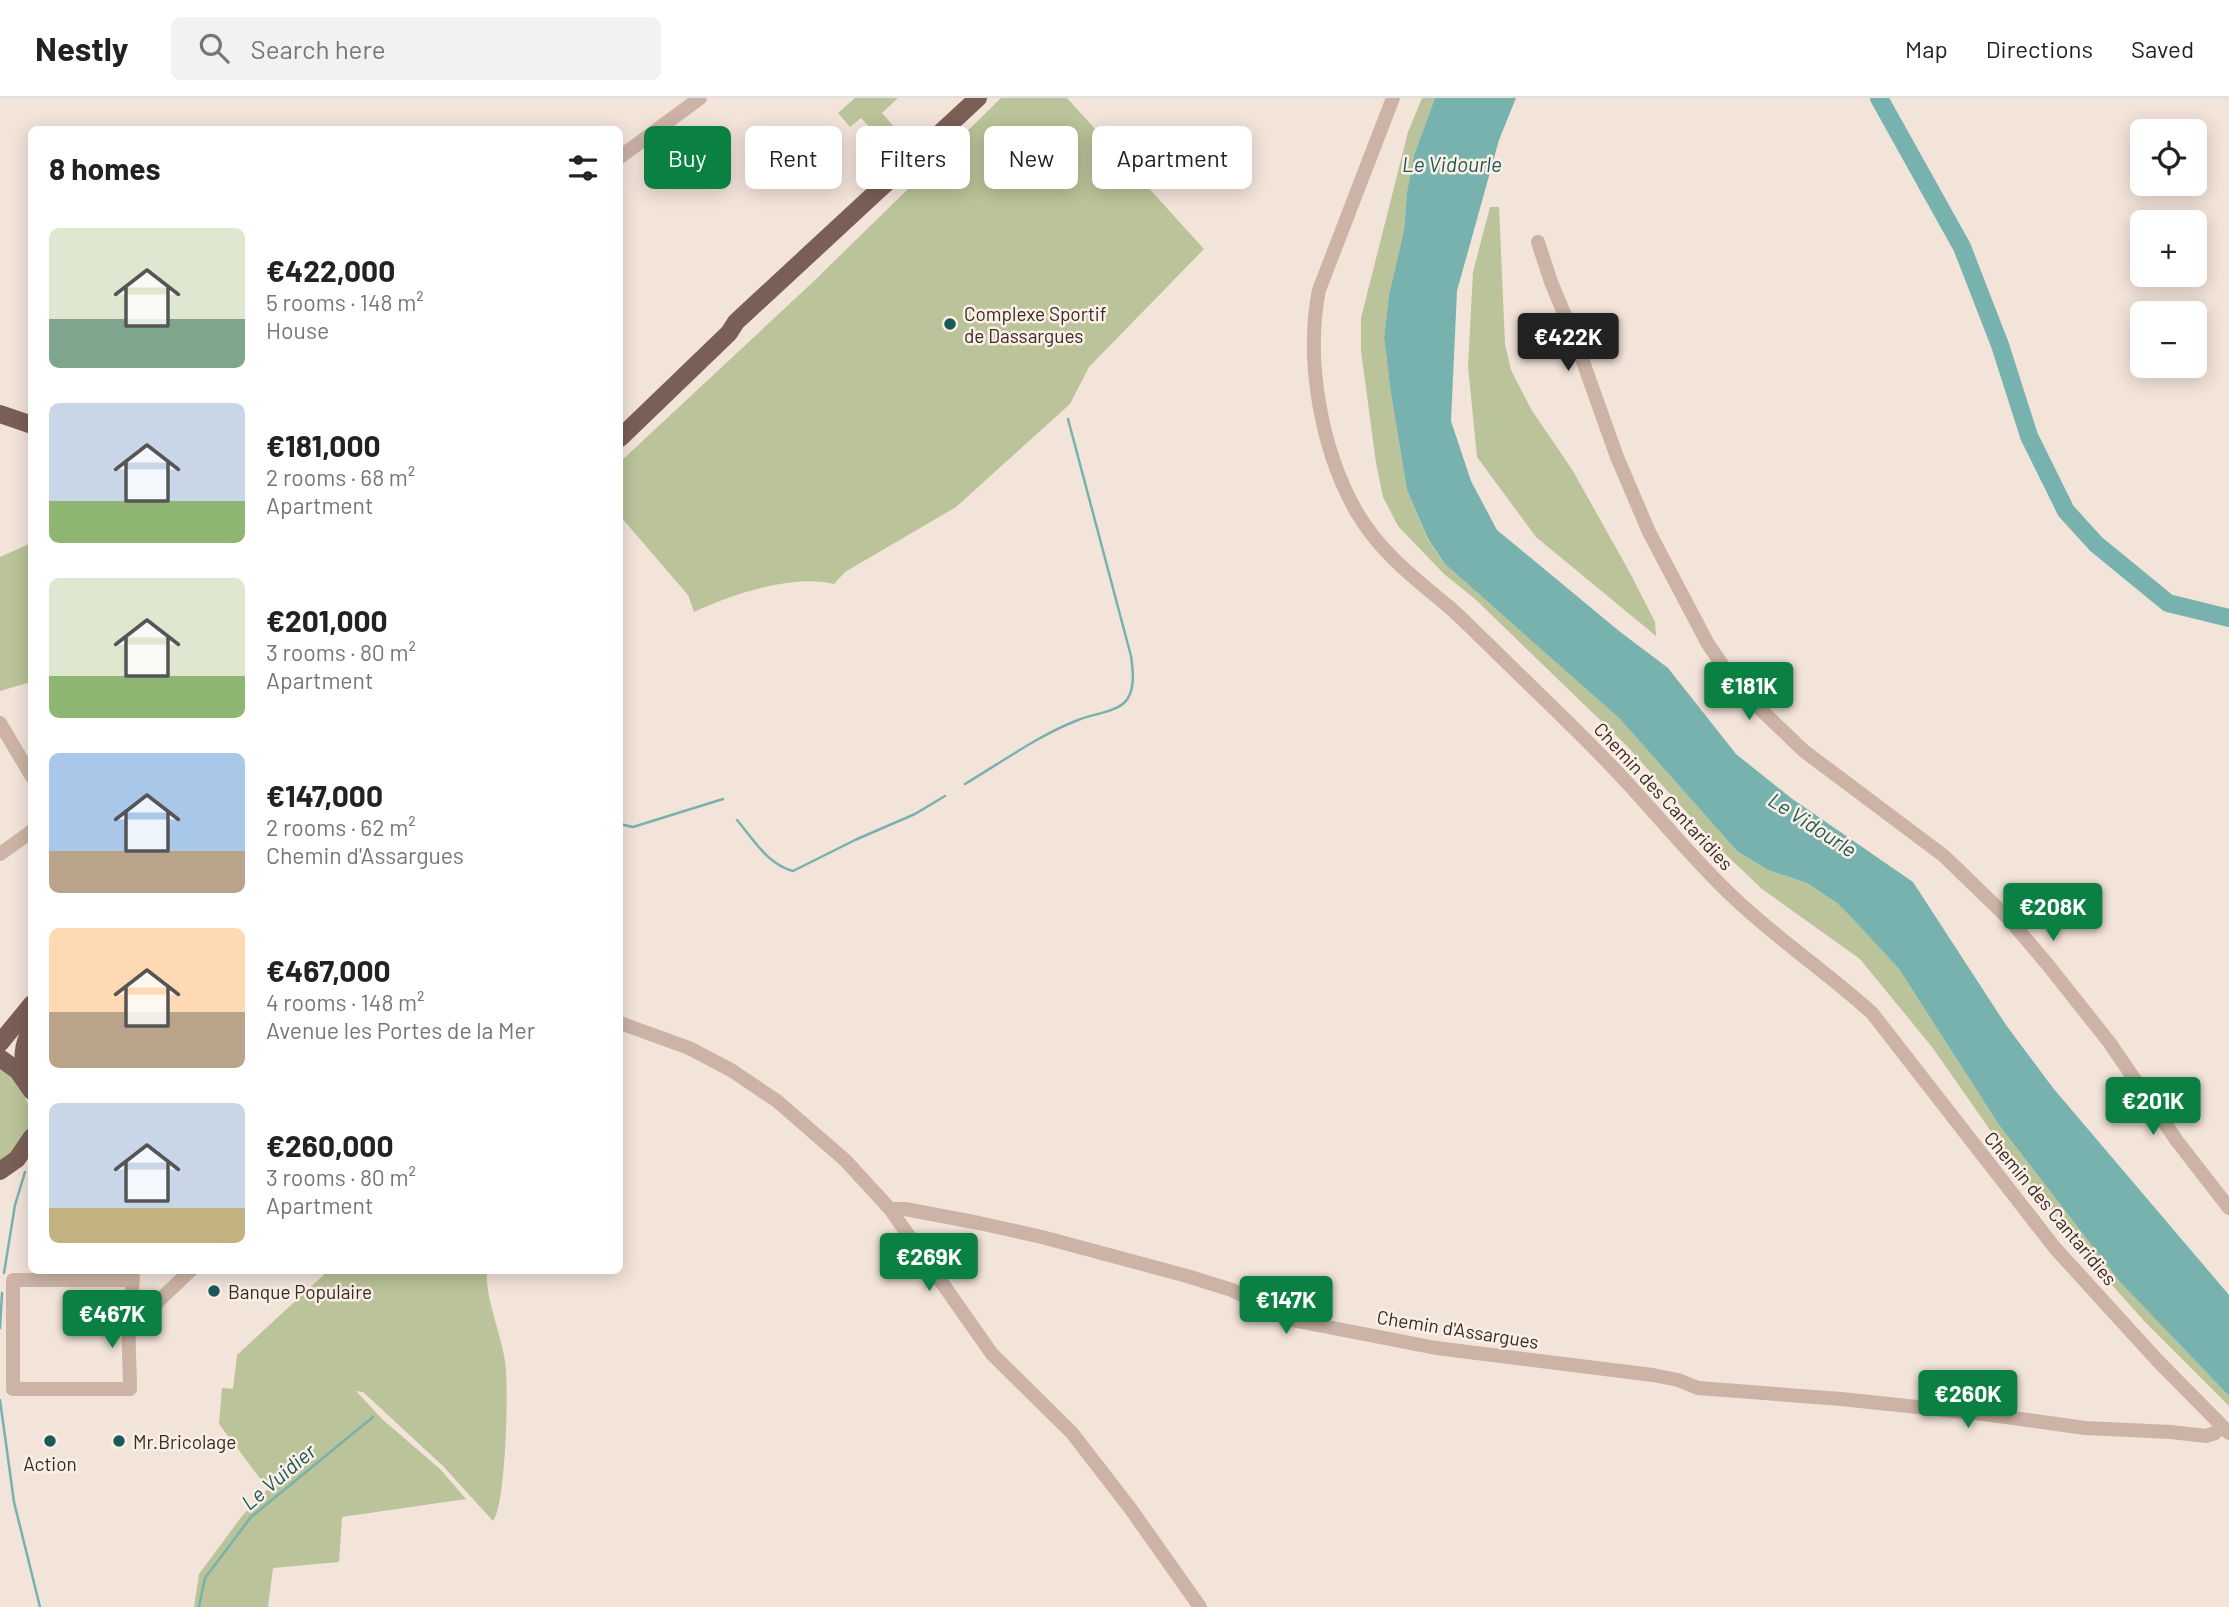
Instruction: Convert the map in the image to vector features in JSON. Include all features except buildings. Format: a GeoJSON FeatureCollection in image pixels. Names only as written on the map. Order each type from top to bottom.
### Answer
{"type":"FeatureCollection","features":[{"type":"Feature","properties":{"kind":"main road"},"geometry":{"type":"LineString","coordinates":[[623,435],[729,333],[736,322],[978,98]]}},
{"type":"Feature","properties":{"kind":"main road"},"geometry":{"type":"LineString","coordinates":[[623,422],[724,327],[736,322]]}},
{"type":"Feature","properties":{"kind":"main road"},"geometry":{"type":"LineString","coordinates":[[0,414],[28,424]]}},
{"type":"Feature","properties":{"kind":"main road"},"geometry":{"type":"LineString","coordinates":[[0,1043],[28,1009]]}},
{"type":"Feature","properties":{"kind":"main road"},"geometry":{"type":"LineString","coordinates":[[28,1036],[22,1055],[28,1085]]}},
{"type":"Feature","properties":{"kind":"main road"},"geometry":{"type":"LineString","coordinates":[[0,1058],[10,1064],[28,1085]]}},
{"type":"Feature","properties":{"kind":"main road"},"geometry":{"type":"LineString","coordinates":[[0,1171],[17,1159],[28,1146]]}},
{"type":"Feature","properties":{"kind":"street"},"geometry":{"type":"LineString","coordinates":[[623,155],[700,98]]}},
{"type":"Feature","properties":{"kind":"street","name":"Chemin des Cantaridies"},"geometry":{"type":"LineString","coordinates":[[1393,98],[1319,290],[1313,320],[1319,406],[1333,453],[1356,510],[1380,545],[1401,568],[1449,607],[1617,771],[1731,895],[1872,1013],[2055,1248],[2225,1430]]}},
{"type":"Feature","properties":{"kind":"street"},"geometry":{"type":"LineString","coordinates":[[1538,242],[1617,457],[1649,532],[1707,644],[1730,676],[1756,705],[1804,751],[1944,856],[2008,919],[2109,1042],[2169,1130],[2229,1208]]}},
{"type":"Feature","properties":{"kind":"street"},"geometry":{"type":"LineString","coordinates":[[0,723],[28,770]]}},
{"type":"Feature","properties":{"kind":"street"},"geometry":{"type":"LineString","coordinates":[[0,854],[28,834]]}},
{"type":"Feature","properties":{"kind":"street"},"geometry":{"type":"LineString","coordinates":[[623,1024],[689,1048],[731,1070],[777,1101],[845,1160],[890,1209],[992,1354],[1072,1433],[1130,1508],[1200,1607]]}},
{"type":"Feature","properties":{"kind":"street","name":"Chemin d'Assargues"},"geometry":{"type":"LineString","coordinates":[[890,1209],[905,1209],[979,1223],[1174,1273],[1232,1290],[1292,1320],[1436,1348],[1653,1375],[1678,1380],[1698,1388],[1841,1399],[2085,1428],[2206,1436],[2225,1430]]}},
{"type":"Feature","properties":{"kind":"street"},"geometry":{"type":"LineString","coordinates":[[130,1320],[137,1324],[187,1274]]}},
{"type":"Feature","properties":{"kind":"street"},"geometry":{"type":"LineString","coordinates":[[133,1275],[130,1389],[13,1389],[7,1280],[133,1275]]}},
{"type":"Feature","properties":{"kind":"green space"},"geometry":{"type":"Polygon","coordinates":[[[855,98],[898,98],[882,113],[893,126],[868,126],[861,118],[850,127],[838,113],[855,98]]]}},
{"type":"Feature","properties":{"kind":"green space","name":"Complexe Sportif de Dassargues"},"geometry":{"type":"Polygon","coordinates":[[[1001,98],[1067,98],[1092,126],[1092,189],[1150,189],[1204,249],[1089,367],[1070,404],[956,507],[845,572],[834,584],[782,584],[744,593],[694,612],[688,595],[623,519],[623,459],[908,189],[970,189],[970,128],[1001,98]]]}},
{"type":"Feature","properties":{"kind":"green space"},"geometry":{"type":"Polygon","coordinates":[[[1422,98],[1435,98],[1414,155],[1404,230],[1389,295],[1384,337],[1407,490],[1428,540],[1443,562],[1620,719],[1737,851],[1768,870],[1807,883],[1837,903],[1851,917],[1899,969],[1999,1125],[2120,1282],[2229,1396],[2229,1406],[2146,1323],[2094,1265],[2009,1157],[1932,1047],[1860,959],[1762,889],[1718,847],[1626,745],[1475,599],[1444,574],[1398,526],[1383,497],[1376,463],[1361,351],[1361,318],[1408,132],[1422,98]]]}},
{"type":"Feature","properties":{"kind":"green space"},"geometry":{"type":"Polygon","coordinates":[[[1490,207],[1499,207],[1505,344],[1511,370],[1531,409],[1573,471],[1630,573],[1655,622],[1656,636],[1536,537],[1477,457],[1468,366],[1473,272],[1490,207]]]}},
{"type":"Feature","properties":{"kind":"green space"},"geometry":{"type":"Polygon","coordinates":[[[28,544],[28,683],[0,691],[0,557],[28,544]]]}},
{"type":"Feature","properties":{"kind":"green space"},"geometry":{"type":"Polygon","coordinates":[[[0,1065],[16,1081],[27,1100],[28,1127],[19,1146],[0,1162],[0,1065]]]}},
{"type":"Feature","properties":{"kind":"green space"},"geometry":{"type":"Polygon","coordinates":[[[325,1274],[487,1274],[488,1293],[503,1350],[506,1374],[504,1470],[493,1521],[443,1466],[363,1392],[356,1391],[382,1419],[440,1469],[466,1499],[342,1517],[339,1562],[273,1568],[268,1607],[194,1607],[199,1574],[242,1516],[268,1489],[219,1424],[222,1388],[233,1389],[237,1355],[325,1274]]]}},
{"type":"Feature","properties":{"kind":"water","name":"Le Vidourle"},"geometry":{"type":"Polygon","coordinates":[[[1435,98],[1516,98],[1499,140],[1457,291],[1451,421],[1471,481],[1497,530],[1668,668],[1736,754],[1791,798],[1913,882],[2006,1025],[2053,1088],[2229,1295],[2229,1396],[2120,1282],[1999,1125],[1899,969],[1851,917],[1837,903],[1807,883],[1768,870],[1737,851],[1620,719],[1444,563],[1428,539],[1407,490],[1384,337],[1389,295],[1404,230],[1414,155],[1435,98]]]}},
{"type":"Feature","properties":{"kind":"waterway","name":"Le Vidourle"},"geometry":{"type":"LineString","coordinates":[[1879,98],[1962,247],[2000,345],[2029,436],[2066,511],[2096,544],[2168,603],[2229,618]]}},
{"type":"Feature","properties":{"kind":"waterway"},"geometry":{"type":"LineString","coordinates":[[965,784],[1049,733],[1119,706],[1130,693],[1133,681],[1131,656],[1068,419]]}},
{"type":"Feature","properties":{"kind":"waterway"},"geometry":{"type":"LineString","coordinates":[[737,820],[769,857],[793,871],[915,814],[945,796]]}},
{"type":"Feature","properties":{"kind":"waterway"},"geometry":{"type":"LineString","coordinates":[[623,825],[633,827],[723,799]]}},
{"type":"Feature","properties":{"kind":"waterway"},"geometry":{"type":"LineString","coordinates":[[4,1273],[15,1205],[25,1172]]}},
{"type":"Feature","properties":{"kind":"waterway"},"geometry":{"type":"LineString","coordinates":[[0,1328],[2,1293]]}},
{"type":"Feature","properties":{"kind":"waterway"},"geometry":{"type":"LineString","coordinates":[[0,1400],[14,1502],[40,1607]]}},
{"type":"Feature","properties":{"kind":"waterway","name":"Le Vuidier"},"geometry":{"type":"LineString","coordinates":[[199,1607],[205,1578],[251,1517],[373,1417]]}},
{"type":"Feature","properties":{"kind":"place","name":"Complexe Sportif de Dassargues"},"geometry":{"type":"Point","coordinates":[950,324]}},
{"type":"Feature","properties":{"kind":"place","name":"Banque Populaire"},"geometry":{"type":"Point","coordinates":[214,1291]}},
{"type":"Feature","properties":{"kind":"place","name":"Action"},"geometry":{"type":"Point","coordinates":[50,1441]}},
{"type":"Feature","properties":{"kind":"place","name":"Mr.Bricolage"},"geometry":{"type":"Point","coordinates":[119,1441]}}]}
